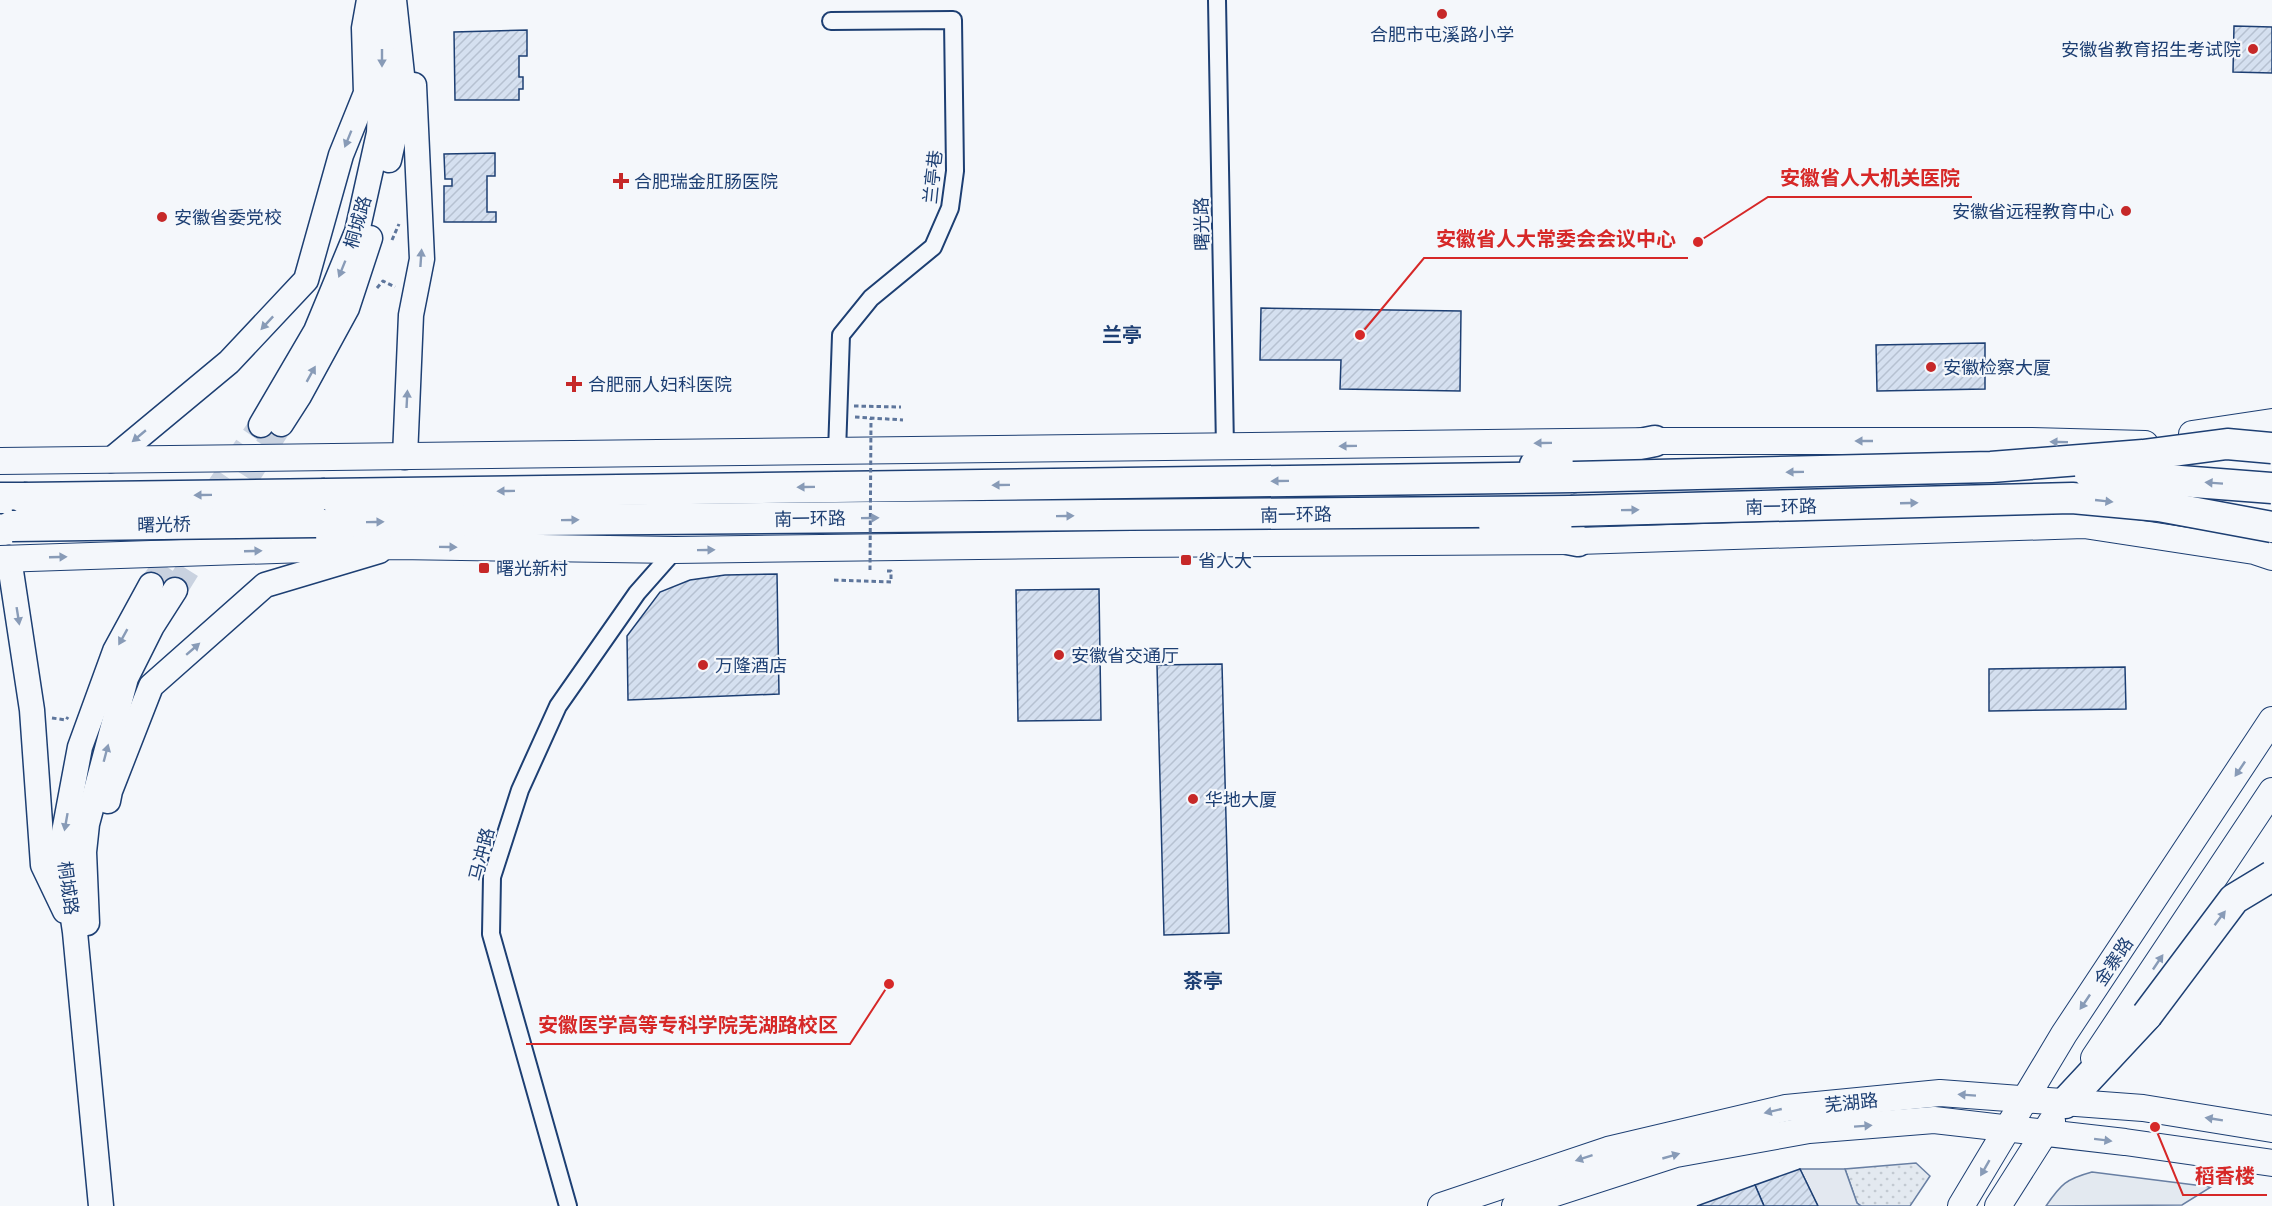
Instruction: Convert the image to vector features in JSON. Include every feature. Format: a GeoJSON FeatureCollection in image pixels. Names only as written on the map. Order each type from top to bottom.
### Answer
{"type":"FeatureCollection","features":[{"type":"Feature","properties":{"kind":"highway"},"geometry":{"type":"LineString","coordinates":[[2227,444],[2272,439]]}},
{"type":"Feature","properties":{"kind":"highway"},"geometry":{"type":"LineString","coordinates":[[1464,478],[1655,441]]}},
{"type":"Feature","properties":{"kind":"highway","name":"南一环路"},"geometry":{"type":"LineString","coordinates":[[325,494],[1573,477],[1991,467],[2143,455],[2227,444],[2272,448]]}},
{"type":"Feature","properties":{"kind":"highway"},"geometry":{"type":"LineString","coordinates":[[1991,467],[2272,488]]}},
{"type":"Feature","properties":{"kind":"highway","name":"曙光桥"},"geometry":{"type":"LineString","coordinates":[[12,498],[325,494]]}},
{"type":"Feature","properties":{"kind":"highway","name":"南一环路"},"geometry":{"type":"LineString","coordinates":[[316,522],[1430,513],[2072,498],[2159,506],[2272,527]]}},
{"type":"Feature","properties":{"kind":"highway"},"geometry":{"type":"LineString","coordinates":[[2159,506],[2272,513]]}},
{"type":"Feature","properties":{"kind":"highway"},"geometry":{"type":"LineString","coordinates":[[1430,513],[1578,541]]}},
{"type":"Feature","properties":{"kind":"highway","name":"曙光桥"},"geometry":{"type":"LineString","coordinates":[[6,526],[316,522]]}},
{"type":"Feature","properties":{"kind":"highway"},"geometry":{"type":"LineString","coordinates":[[2065,1103],[2146,1015],[2234,899],[2272,876]]}},
{"type":"Feature","properties":{"kind":"main road"},"geometry":{"type":"LineString","coordinates":[[2138,443],[2272,422]]}},
{"type":"Feature","properties":{"kind":"main road"},"geometry":{"type":"LineString","coordinates":[[0,461],[1655,441],[2138,443],[2226,453],[2272,461]]}},
{"type":"Feature","properties":{"kind":"main road"},"geometry":{"type":"LineString","coordinates":[[4,559],[396,546],[675,550],[1578,541],[2084,525],[2254,551],[2272,557]]}},
{"type":"Feature","properties":{"kind":"main road","name":"金寨路"},"geometry":{"type":"LineString","coordinates":[[1961,1206],[2064,1034],[2272,720]]}},
{"type":"Feature","properties":{"kind":"main road","name":"金寨路"},"geometry":{"type":"LineString","coordinates":[[1998,1206],[2272,791]]}},
{"type":"Feature","properties":{"kind":"main road","name":"芜湖路"},"geometry":{"type":"LineString","coordinates":[[1441,1206],[1608,1150],[1786,1108],[1940,1093],[2143,1108],[2272,1129]]}},
{"type":"Feature","properties":{"kind":"main road","name":"芜湖路"},"geometry":{"type":"LineString","coordinates":[[1515,1206],[1676,1154],[1809,1130],[1934,1120],[2272,1163]]}},
{"type":"Feature","properties":{"kind":"street"},"geometry":{"type":"LineString","coordinates":[[111,460],[229,362],[306,280],[341,155],[366,93],[364,28],[369,0]]}},
{"type":"Feature","properties":{"kind":"street","name":"桐城路"},"geometry":{"type":"LineString","coordinates":[[376,0],[382,52],[379,133],[357,232],[316,331],[271,425],[299,396],[347,308],[376,220],[404,93],[394,0]]}},
{"type":"Feature","properties":{"kind":"street","name":"曙光路"},"geometry":{"type":"LineString","coordinates":[[1216,0],[1225,447]]}},
{"type":"Feature","properties":{"kind":"street","name":"兰亭巷"},"geometry":{"type":"LineString","coordinates":[[831,21],[953,20],[955,171],[950,208],[933,247],[871,298],[841,335],[837,452]]}},
{"type":"Feature","properties":{"kind":"street"},"geometry":{"type":"LineString","coordinates":[[400,53],[413,83],[415,97],[422,259],[411,315],[405,457]]}},
{"type":"Feature","properties":{"kind":"street"},"geometry":{"type":"LineString","coordinates":[[87,910],[110,791],[152,686],[265,585],[396,546]]}},
{"type":"Feature","properties":{"kind":"street","name":"马冲路"},"geometry":{"type":"LineString","coordinates":[[568,1206],[491,934],[492,877],[520,790],[558,706],[637,592],[675,550]]}},
{"type":"Feature","properties":{"kind":"street"},"geometry":{"type":"LineString","coordinates":[[4,559],[32,710],[43,865],[75,932]]}},
{"type":"Feature","properties":{"kind":"street","name":"桐城路"},"geometry":{"type":"LineString","coordinates":[[101,1206],[75,932],[62,843],[80,747],[115,651],[151,585]]}},
{"type":"Feature","properties":{"kind":"street","name":"桐城路"},"geometry":{"type":"LineString","coordinates":[[117,1206],[87,910],[84,852],[87,824],[126,678],[152,626],[175,591]]}},
{"type":"Feature","properties":{"kind":"path"},"geometry":{"type":"LineString","coordinates":[[376,290],[382,281],[403,290]]}},
{"type":"Feature","properties":{"kind":"path"},"geometry":{"type":"LineString","coordinates":[[850,406],[901,406]]}},
{"type":"Feature","properties":{"kind":"path"},"geometry":{"type":"LineString","coordinates":[[851,416],[903,420]]}},
{"type":"Feature","properties":{"kind":"path"},"geometry":{"type":"LineString","coordinates":[[870,570],[872,418]]}},
{"type":"Feature","properties":{"kind":"path"},"geometry":{"type":"LineString","coordinates":[[834,580],[891,582],[891,571],[881,570]]}},
{"type":"Feature","properties":{"kind":"shaded area"},"geometry":{"type":"Polygon","coordinates":[[[1916,1163],[1930,1176],[1910,1206],[1861,1206],[1857,1203],[1845,1169],[1916,1163]]]}},
{"type":"Feature","properties":{"kind":"shaded area"},"geometry":{"type":"Polygon","coordinates":[[[1800,1169],[1845,1169],[1857,1203],[1861,1206],[1818,1206],[1800,1169]]]}},
{"type":"Feature","properties":{"kind":"shaded area"},"geometry":{"type":"Polygon","coordinates":[[[2092,1172],[2211,1187],[2182,1205],[2046,1206],[2065,1183],[2092,1172]]]}},
{"type":"Feature","properties":{"kind":"building","name":"安徽省教育招生考试院"},"geometry":{"type":"Polygon","coordinates":[[[2234,26],[2272,27],[2272,73],[2233,72],[2234,26]]]}},
{"type":"Feature","properties":{"kind":"building"},"geometry":{"type":"Polygon","coordinates":[[[527,30],[527,56],[519,56],[519,77],[523,77],[523,89],[519,89],[519,100],[455,100],[454,32],[527,30]]]}},
{"type":"Feature","properties":{"kind":"building"},"geometry":{"type":"Polygon","coordinates":[[[495,153],[495,176],[487,176],[487,212],[496,212],[496,222],[444,222],[444,186],[452,186],[452,179],[445,179],[444,154],[495,153]]]}},
{"type":"Feature","properties":{"kind":"building"},"geometry":{"type":"Polygon","coordinates":[[[1261,308],[1461,311],[1460,391],[1340,389],[1341,360],[1260,360],[1261,308]]]}},
{"type":"Feature","properties":{"kind":"building","name":"安徽检察大厦"},"geometry":{"type":"Polygon","coordinates":[[[1985,343],[1985,389],[1877,391],[1876,345],[1985,343]]]}},
{"type":"Feature","properties":{"kind":"building","name":"万隆酒店"},"geometry":{"type":"Polygon","coordinates":[[[777,574],[779,694],[628,700],[627,636],[660,592],[690,580],[725,575],[777,574]]]}},
{"type":"Feature","properties":{"kind":"building","name":"安徽省交通厅"},"geometry":{"type":"Polygon","coordinates":[[[1099,589],[1101,720],[1018,721],[1016,590],[1099,589]]]}},
{"type":"Feature","properties":{"kind":"building","name":"华地大厦"},"geometry":{"type":"Polygon","coordinates":[[[1222,664],[1229,933],[1164,935],[1157,665],[1222,664]]]}},
{"type":"Feature","properties":{"kind":"building"},"geometry":{"type":"Polygon","coordinates":[[[2125,667],[2126,709],[1989,711],[1989,669],[2125,667]]]}},
{"type":"Feature","properties":{"kind":"building"},"geometry":{"type":"Polygon","coordinates":[[[1800,1169],[1818,1206],[1764,1206],[1755,1185],[1800,1169]]]}},
{"type":"Feature","properties":{"kind":"building"},"geometry":{"type":"Polygon","coordinates":[[[1755,1185],[1764,1206],[1697,1206],[1755,1185]]]}},
{"type":"Feature","properties":{"kind":"tunnel"},"geometry":{"type":"LineString","coordinates":[[228,508],[281,424]]}},
{"type":"Feature","properties":{"kind":"tunnel"},"geometry":{"type":"LineString","coordinates":[[151,585],[261,425]]}},
{"type":"Feature","properties":{"kind":"tunnel"},"geometry":{"type":"LineString","coordinates":[[175,590],[207,539]]}},
{"type":"Feature","properties":{"kind":"place","name":"合肥市屯溪路小学"},"geometry":{"type":"Point","coordinates":[1442,14]}},
{"type":"Feature","properties":{"kind":"place","name":"安徽省教育招生考试院"},"geometry":{"type":"Point","coordinates":[2253,49]}},
{"type":"Feature","properties":{"kind":"place","name":"合肥瑞金肛肠医院"},"geometry":{"type":"Point","coordinates":[621,181]}},
{"type":"Feature","properties":{"kind":"place","name":"安徽省远程教育中心"},"geometry":{"type":"Point","coordinates":[2126,211]}},
{"type":"Feature","properties":{"kind":"place","name":"安徽省委党校"},"geometry":{"type":"Point","coordinates":[162,217]}},
{"type":"Feature","properties":{"kind":"place","name":"安徽省人大机关医院"},"geometry":{"type":"Point","coordinates":[1698,242]}},
{"type":"Feature","properties":{"kind":"place","name":"安徽省人大常委会会议中心"},"geometry":{"type":"Point","coordinates":[1360,335]}},
{"type":"Feature","properties":{"kind":"place","name":"安徽检察大厦"},"geometry":{"type":"Point","coordinates":[1931,367]}},
{"type":"Feature","properties":{"kind":"place","name":"合肥丽人妇科医院"},"geometry":{"type":"Point","coordinates":[574,384]}},
{"type":"Feature","properties":{"kind":"place","name":"省人大"},"geometry":{"type":"Point","coordinates":[1186,560]}},
{"type":"Feature","properties":{"kind":"place","name":"曙光新村"},"geometry":{"type":"Point","coordinates":[484,568]}},
{"type":"Feature","properties":{"kind":"place","name":"安徽省交通厅"},"geometry":{"type":"Point","coordinates":[1059,655]}},
{"type":"Feature","properties":{"kind":"place","name":"万隆酒店"},"geometry":{"type":"Point","coordinates":[703,665]}},
{"type":"Feature","properties":{"kind":"place","name":"华地大厦"},"geometry":{"type":"Point","coordinates":[1193,799]}},
{"type":"Feature","properties":{"kind":"place","name":"安徽医学高等专科学院芜湖路校区"},"geometry":{"type":"Point","coordinates":[889,984]}},
{"type":"Feature","properties":{"kind":"place","name":"稻香楼"},"geometry":{"type":"Point","coordinates":[2155,1127]}},
{"type":"Feature","properties":{"kind":"district","name":"兰亭"},"geometry":{"type":"Point","coordinates":[1122,334]}},
{"type":"Feature","properties":{"kind":"district","name":"茶亭"},"geometry":{"type":"Point","coordinates":[1203,980]}}]}
